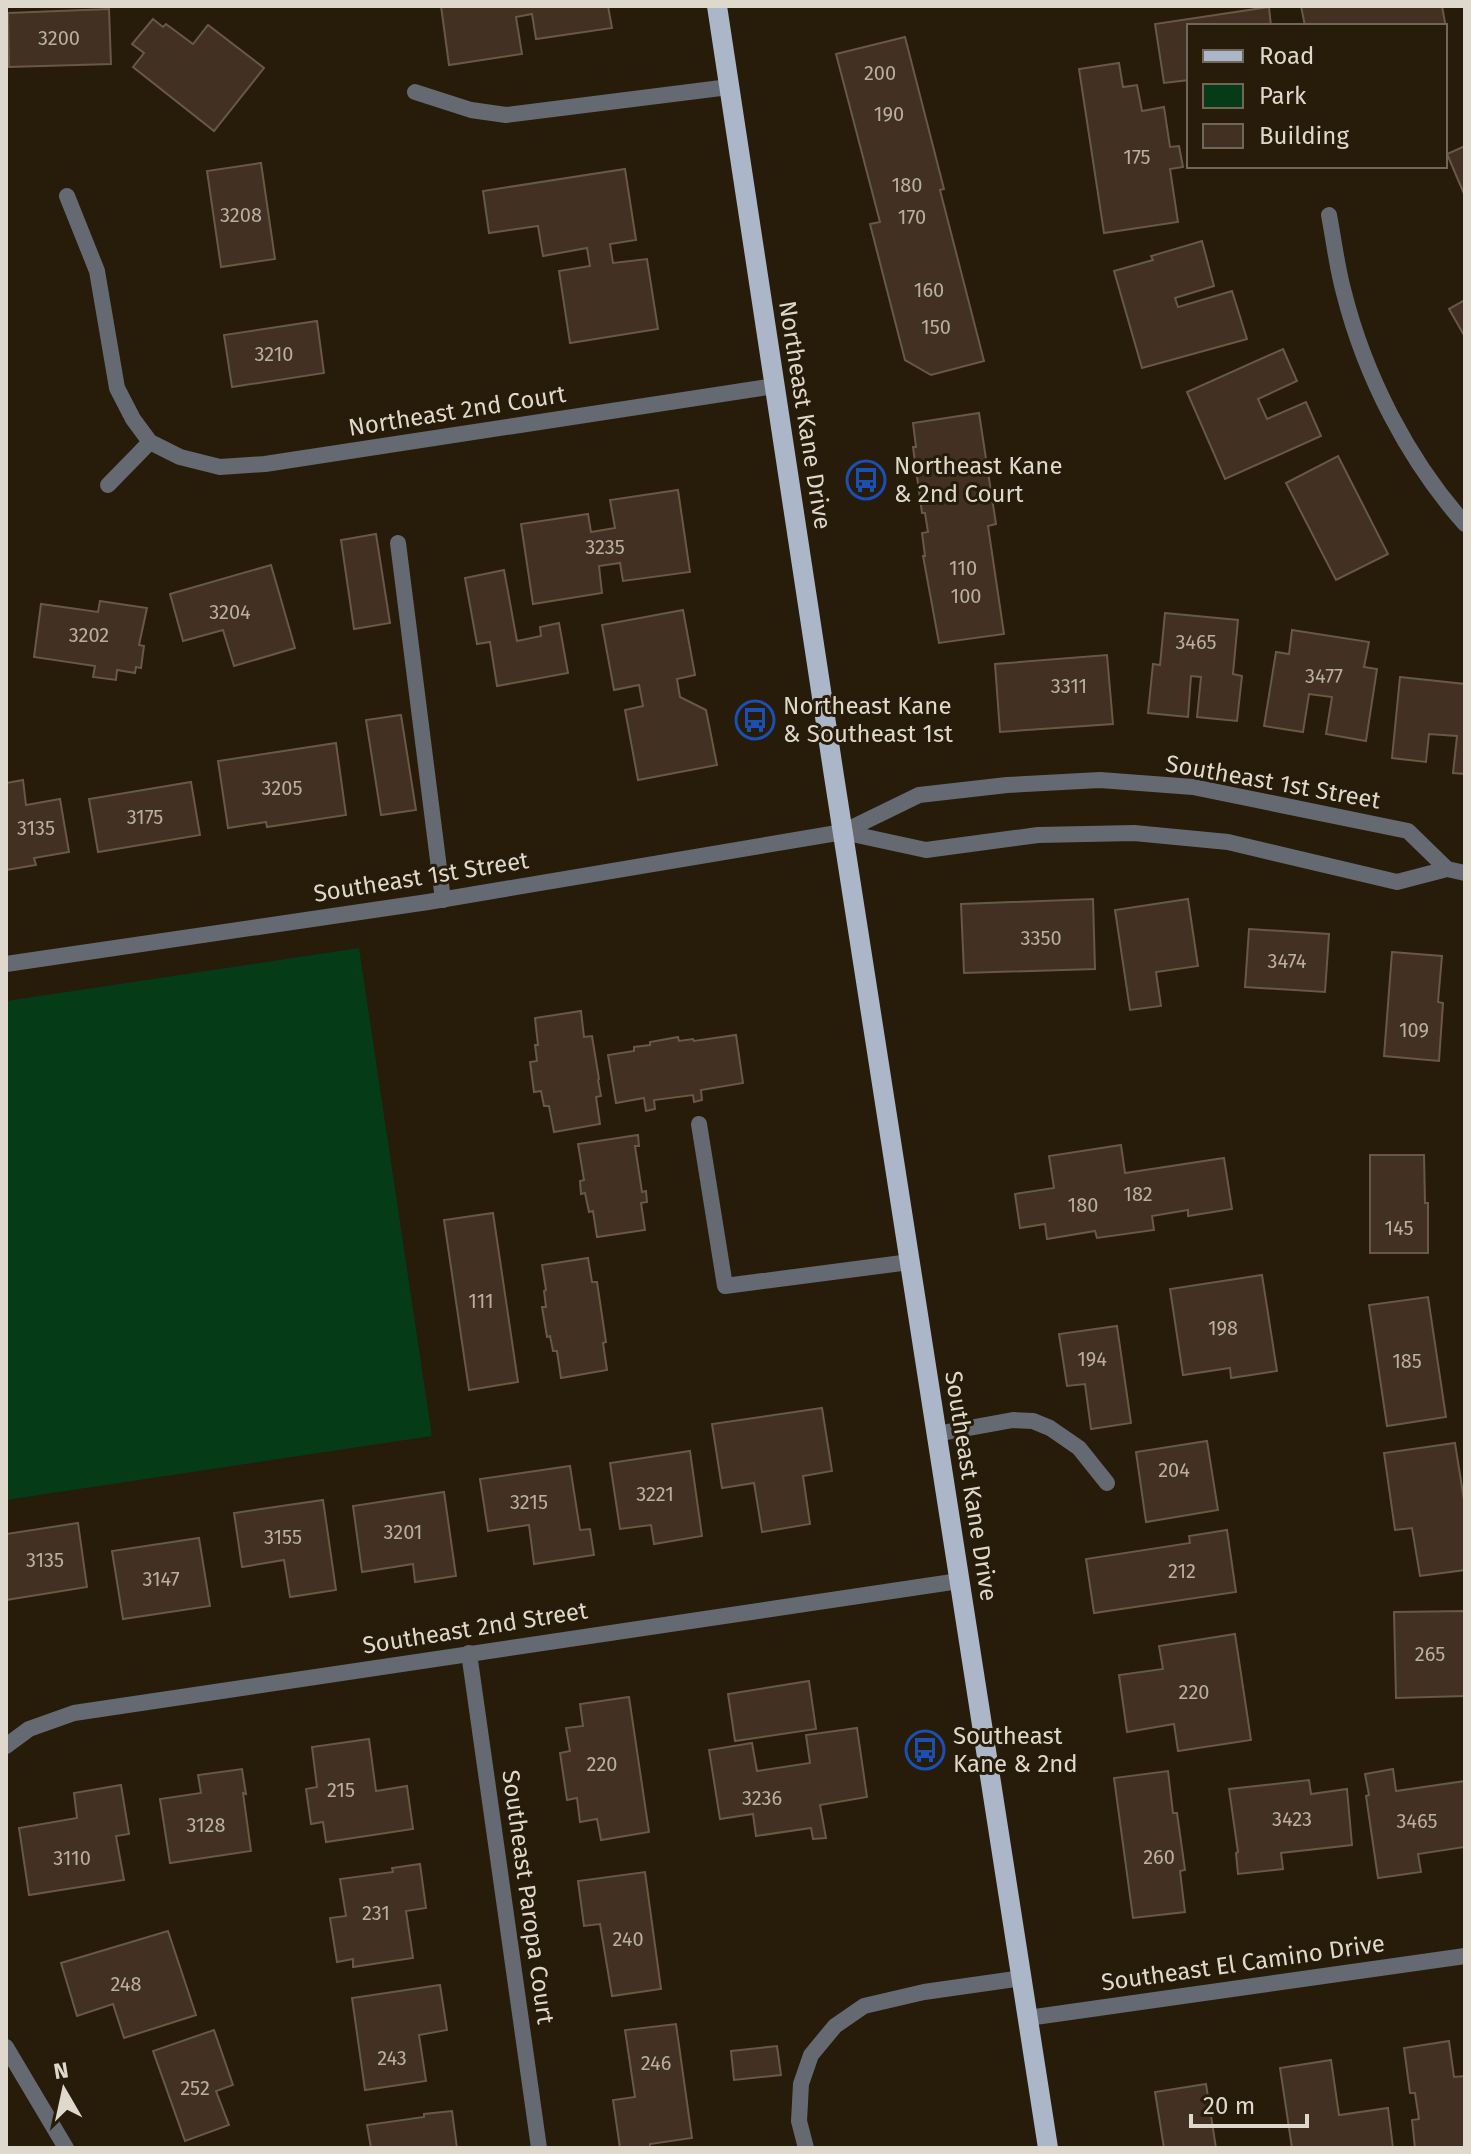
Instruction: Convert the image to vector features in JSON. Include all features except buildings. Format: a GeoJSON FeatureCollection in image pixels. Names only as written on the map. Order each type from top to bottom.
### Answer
{"type":"FeatureCollection","features":[{"type":"Feature","properties":{"kind":"main road","name":"Northeast Kane Drive"},"geometry":{"type":"LineString","coordinates":[[717,6],[843,832]]}},
{"type":"Feature","properties":{"kind":"main road","name":"Southeast Kane Drive"},"geometry":{"type":"LineString","coordinates":[[843,832],[1048,2148]]}},
{"type":"Feature","properties":{"kind":"street"},"geometry":{"type":"LineString","coordinates":[[415,92],[471,110],[506,115],[729,87]]}},
{"type":"Feature","properties":{"kind":"street"},"geometry":{"type":"LineString","coordinates":[[67,196],[97,271],[117,388],[133,419],[150,442],[108,485]]}},
{"type":"Feature","properties":{"kind":"street"},"geometry":{"type":"LineString","coordinates":[[1329,215],[1344,292],[1359,341],[1379,389],[1402,435],[1430,479],[1465,524]]}},
{"type":"Feature","properties":{"kind":"street","name":"Northeast 2nd Court"},"geometry":{"type":"LineString","coordinates":[[150,442],[180,457],[220,467],[265,464],[775,386]]}},
{"type":"Feature","properties":{"kind":"street"},"geometry":{"type":"LineString","coordinates":[[398,543],[443,900]]}},
{"type":"Feature","properties":{"kind":"street","name":"Southeast 1st Street"},"geometry":{"type":"LineString","coordinates":[[6,964],[443,900],[843,832],[919,795],[1007,785],[1100,780],[1193,787],[1408,831],[1447,869]]}},
{"type":"Feature","properties":{"kind":"street","name":"Southeast 1st Street"},"geometry":{"type":"LineString","coordinates":[[843,832],[926,850],[1038,835],[1134,833],[1228,842],[1397,882],[1447,869],[1465,873]]}},
{"type":"Feature","properties":{"kind":"street"},"geometry":{"type":"LineString","coordinates":[[699,1124],[725,1286],[910,1262]]}},
{"type":"Feature","properties":{"kind":"street"},"geometry":{"type":"LineString","coordinates":[[936,1434],[1013,1420],[1033,1421],[1050,1428],[1079,1448],[1107,1483]]}},
{"type":"Feature","properties":{"kind":"street","name":"Southeast 2nd Street"},"geometry":{"type":"LineString","coordinates":[[6,1746],[29,1729],[74,1713],[959,1581]]}},
{"type":"Feature","properties":{"kind":"street","name":"Southeast Paropa Court"},"geometry":{"type":"LineString","coordinates":[[469,1653],[539,2148]]}},
{"type":"Feature","properties":{"kind":"street","name":"Southeast El Camino Drive"},"geometry":{"type":"LineString","coordinates":[[1028,2018],[1465,1956]]}},
{"type":"Feature","properties":{"kind":"street"},"geometry":{"type":"LineString","coordinates":[[806,2148],[799,2121],[801,2084],[811,2055],[835,2026],[864,2006],[879,2002],[924,1992],[1022,1978]]}},
{"type":"Feature","properties":{"kind":"street"},"geometry":{"type":"LineString","coordinates":[[6,2047],[66,2148]]}},
{"type":"Feature","properties":{"kind":"green space"},"geometry":{"type":"Polygon","coordinates":[[[359,948],[432,1436],[6,1500],[6,1001],[359,948]]]}},
{"type":"Feature","properties":{"kind":"place","name":"Northeast Kane & 2nd Court"},"geometry":{"type":"Point","coordinates":[866,480]}},
{"type":"Feature","properties":{"kind":"place","name":"Northeast Kane & Southeast 1st"},"geometry":{"type":"Point","coordinates":[755,720]}},
{"type":"Feature","properties":{"kind":"place","name":"Southeast Kane & 2nd"},"geometry":{"type":"Point","coordinates":[925,1750]}}]}
